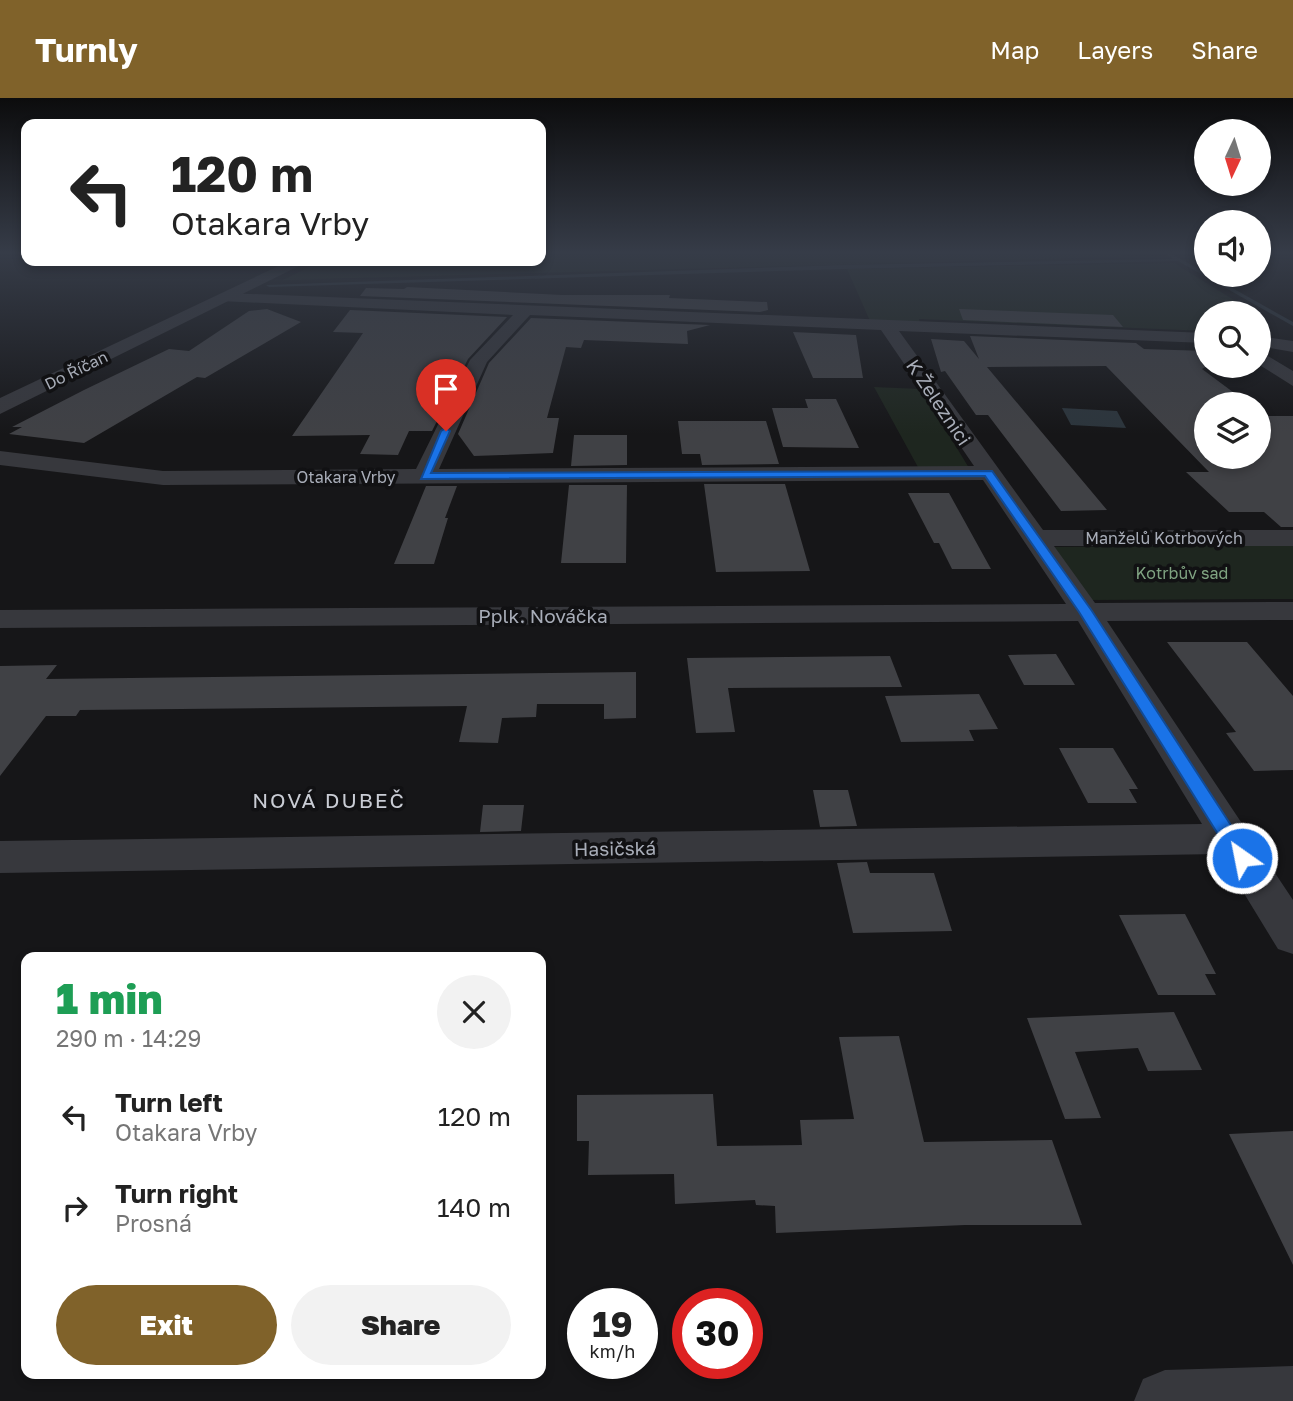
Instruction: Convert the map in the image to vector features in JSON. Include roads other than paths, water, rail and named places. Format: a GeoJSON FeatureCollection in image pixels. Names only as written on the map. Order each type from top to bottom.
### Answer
{"type":"FeatureCollection","features":[{"type":"Feature","properties":{"kind":"street","name":"Do Říčan"},"geometry":{"type":"LineString","coordinates":[[0,407],[196,313]]}},
{"type":"Feature","properties":{"kind":"street"},"geometry":{"type":"LineString","coordinates":[[424,476],[479,360],[523,313]]}},
{"type":"Feature","properties":{"kind":"street"},"geometry":{"type":"LineString","coordinates":[[598,313],[1194,337]]}},
{"type":"Feature","properties":{"kind":"street","name":"K Železnici"},"geometry":{"type":"LineString","coordinates":[[886,324],[1086,611],[1293,936]]}},
{"type":"Feature","properties":{"kind":"street"},"geometry":{"type":"LineString","coordinates":[[1271,342],[1293,347]]}},
{"type":"Feature","properties":{"kind":"street"},"geometry":{"type":"LineString","coordinates":[[1271,364],[1293,380]]}},
{"type":"Feature","properties":{"kind":"street","name":"Otakara Vrby"},"geometry":{"type":"LineString","coordinates":[[0,458],[163,478],[988,473]]}},
{"type":"Feature","properties":{"kind":"street","name":"Manželů Kotrbových"},"geometry":{"type":"LineString","coordinates":[[1034,538],[1293,538]]}},
{"type":"Feature","properties":{"kind":"street"},"geometry":{"type":"LineString","coordinates":[[1086,611],[1293,611]]}},
{"type":"Feature","properties":{"kind":"street","name":"Pplk. Nováčka"},"geometry":{"type":"LineString","coordinates":[[0,619],[1086,611]]}},
{"type":"Feature","properties":{"kind":"street","name":"Hasičská"},"geometry":{"type":"LineString","coordinates":[[1,860],[1230,839]]}},
{"type":"Feature","properties":{"kind":"street"},"geometry":{"type":"LineString","coordinates":[[1166,1401],[1293,1397]]}},
{"type":"Feature","properties":{"kind":"waterway"},"geometry":{"type":"LineString","coordinates":[[1273,313],[1293,324]]}},
{"type":"Feature","properties":{"kind":"district","name":"NOVÁ DUBEČ"},"geometry":{"type":"Point","coordinates":[329,800]}},
{"type":"Feature","properties":{"kind":"park label","name":"Kotrbův sad"},"geometry":{"type":"Point","coordinates":[1182,573]}}]}
